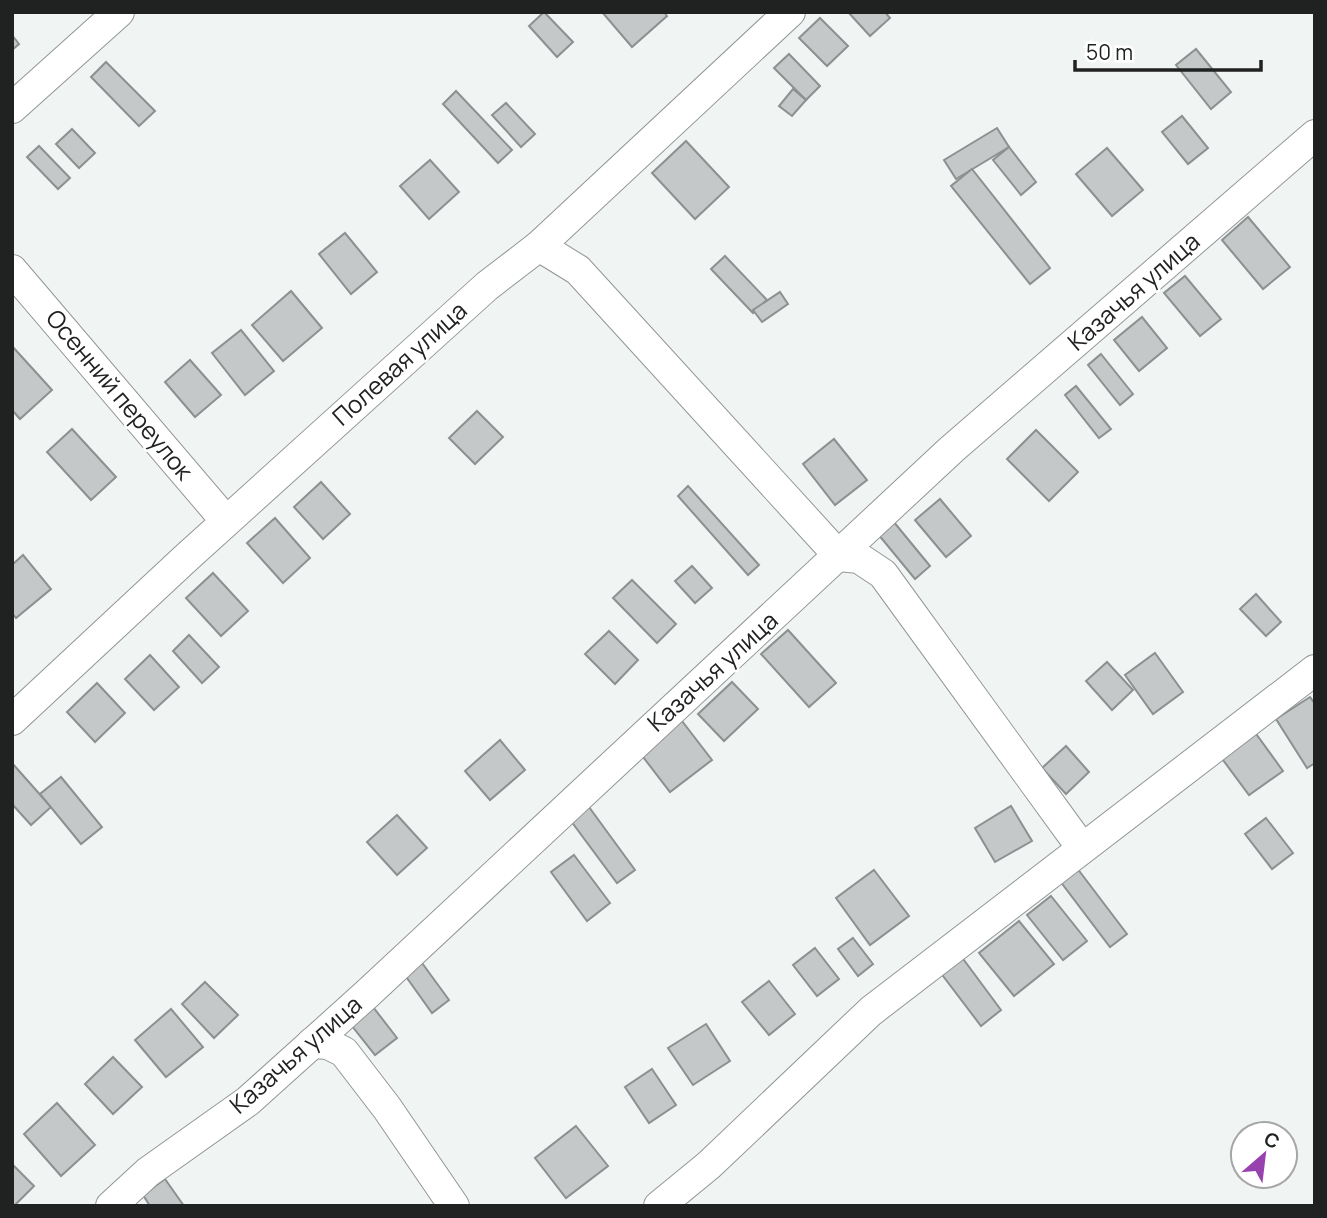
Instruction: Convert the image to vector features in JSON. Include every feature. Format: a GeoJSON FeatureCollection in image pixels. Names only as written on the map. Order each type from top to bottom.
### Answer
{"type":"FeatureCollection","features":[{"type":"Feature","properties":{"kind":"street"},"geometry":{"type":"LineString","coordinates":[[12,108],[119,12]]}},
{"type":"Feature","properties":{"kind":"street","name":"Полевая улица"},"geometry":{"type":"LineString","coordinates":[[12,720],[226,521],[487,286],[539,246],[790,12]]}},
{"type":"Feature","properties":{"kind":"street","name":"Казачья улица"},"geometry":{"type":"LineString","coordinates":[[111,1206],[148,1172],[248,1101],[952,449],[1315,135]]}},
{"type":"Feature","properties":{"kind":"street"},"geometry":{"type":"LineString","coordinates":[[539,246],[578,270],[839,556],[859,558],[883,574],[1082,848]]}},
{"type":"Feature","properties":{"kind":"street","name":"Осенний переулок"},"geometry":{"type":"LineString","coordinates":[[12,270],[226,521]]}},
{"type":"Feature","properties":{"kind":"street"},"geometry":{"type":"LineString","coordinates":[[659,1206],[709,1165],[871,1011],[1315,670]]}},
{"type":"Feature","properties":{"kind":"street"},"geometry":{"type":"LineString","coordinates":[[312,1043],[328,1044],[344,1052],[387,1108],[454,1206]]}},
{"type":"Feature","properties":{"kind":"building"},"geometry":{"type":"Polygon","coordinates":[[[544,12],[573,42],[557,57],[529,26],[544,12]]]}},
{"type":"Feature","properties":{"kind":"building"},"geometry":{"type":"Polygon","coordinates":[[[602,12],[664,12],[667,16],[632,47],[602,12]]]}},
{"type":"Feature","properties":{"kind":"building"},"geometry":{"type":"Polygon","coordinates":[[[848,12],[885,12],[890,18],[870,36],[848,12]]]}},
{"type":"Feature","properties":{"kind":"building"},"geometry":{"type":"Polygon","coordinates":[[[820,18],[848,46],[827,66],[799,38],[820,18]]]}},
{"type":"Feature","properties":{"kind":"building"},"geometry":{"type":"Polygon","coordinates":[[[12,35],[19,44],[12,50],[12,35]]]}},
{"type":"Feature","properties":{"kind":"building"},"geometry":{"type":"Polygon","coordinates":[[[1196,49],[1231,92],[1211,109],[1176,65],[1196,49]]]}},
{"type":"Feature","properties":{"kind":"building"},"geometry":{"type":"Polygon","coordinates":[[[789,54],[820,86],[806,100],[774,68],[789,54]]]}},
{"type":"Feature","properties":{"kind":"building"},"geometry":{"type":"Polygon","coordinates":[[[106,62],[155,111],[139,126],[91,77],[106,62]]]}},
{"type":"Feature","properties":{"kind":"building"},"geometry":{"type":"Polygon","coordinates":[[[793,89],[806,100],[792,116],[779,106],[793,89]]]}},
{"type":"Feature","properties":{"kind":"building"},"geometry":{"type":"Polygon","coordinates":[[[456,91],[512,150],[498,163],[443,104],[456,91]]]}},
{"type":"Feature","properties":{"kind":"building"},"geometry":{"type":"Polygon","coordinates":[[[506,103],[535,134],[521,147],[492,115],[506,103]]]}},
{"type":"Feature","properties":{"kind":"building"},"geometry":{"type":"Polygon","coordinates":[[[1182,116],[1208,148],[1188,164],[1162,132],[1182,116]]]}},
{"type":"Feature","properties":{"kind":"building"},"geometry":{"type":"Polygon","coordinates":[[[997,128],[1009,147],[956,179],[944,160],[997,128]]]}},
{"type":"Feature","properties":{"kind":"building"},"geometry":{"type":"Polygon","coordinates":[[[72,129],[95,153],[79,168],[56,144],[72,129]]]}},
{"type":"Feature","properties":{"kind":"building"},"geometry":{"type":"Polygon","coordinates":[[[686,141],[729,187],[695,219],[652,173],[686,141]]]}},
{"type":"Feature","properties":{"kind":"building"},"geometry":{"type":"Polygon","coordinates":[[[39,146],[70,178],[58,189],[27,157],[39,146]]]}},
{"type":"Feature","properties":{"kind":"building"},"geometry":{"type":"Polygon","coordinates":[[[1009,147],[1036,182],[1021,195],[993,160],[1009,147]]]}},
{"type":"Feature","properties":{"kind":"building"},"geometry":{"type":"Polygon","coordinates":[[[1107,148],[1143,190],[1112,216],[1076,174],[1107,148]]]}},
{"type":"Feature","properties":{"kind":"building"},"geometry":{"type":"Polygon","coordinates":[[[430,160],[459,192],[429,219],[400,186],[430,160]]]}},
{"type":"Feature","properties":{"kind":"building"},"geometry":{"type":"Polygon","coordinates":[[[972,169],[1050,268],[1030,284],[951,186],[972,169]]]}},
{"type":"Feature","properties":{"kind":"building"},"geometry":{"type":"Polygon","coordinates":[[[1248,217],[1290,267],[1263,289],[1222,240],[1248,217]]]}},
{"type":"Feature","properties":{"kind":"building"},"geometry":{"type":"Polygon","coordinates":[[[345,233],[377,272],[351,294],[319,254],[345,233]]]}},
{"type":"Feature","properties":{"kind":"building"},"geometry":{"type":"Polygon","coordinates":[[[725,256],[767,300],[753,313],[711,269],[725,256]]]}},
{"type":"Feature","properties":{"kind":"building"},"geometry":{"type":"Polygon","coordinates":[[[1185,276],[1221,319],[1200,336],[1164,293],[1185,276]]]}},
{"type":"Feature","properties":{"kind":"building"},"geometry":{"type":"Polygon","coordinates":[[[291,291],[322,328],[283,361],[252,325],[291,291]]]}},
{"type":"Feature","properties":{"kind":"building"},"geometry":{"type":"Polygon","coordinates":[[[780,292],[788,304],[762,322],[753,310],[780,292]]]}},
{"type":"Feature","properties":{"kind":"building"},"geometry":{"type":"Polygon","coordinates":[[[1142,317],[1167,348],[1139,371],[1114,340],[1142,317]]]}},
{"type":"Feature","properties":{"kind":"building"},"geometry":{"type":"Polygon","coordinates":[[[241,330],[274,371],[245,395],[212,353],[241,330]]]}},
{"type":"Feature","properties":{"kind":"building"},"geometry":{"type":"Polygon","coordinates":[[[12,346],[52,390],[20,419],[12,410],[12,346]]]}},
{"type":"Feature","properties":{"kind":"building"},"geometry":{"type":"Polygon","coordinates":[[[1101,354],[1133,394],[1120,405],[1088,365],[1101,354]]]}},
{"type":"Feature","properties":{"kind":"building"},"geometry":{"type":"Polygon","coordinates":[[[190,360],[221,395],[195,417],[165,382],[190,360]]]}},
{"type":"Feature","properties":{"kind":"building"},"geometry":{"type":"Polygon","coordinates":[[[1076,386],[1111,429],[1099,438],[1065,395],[1076,386]]]}},
{"type":"Feature","properties":{"kind":"building"},"geometry":{"type":"Polygon","coordinates":[[[477,411],[503,437],[475,464],[449,438],[477,411]]]}},
{"type":"Feature","properties":{"kind":"building"},"geometry":{"type":"Polygon","coordinates":[[[72,429],[116,477],[91,500],[47,452],[72,429]]]}},
{"type":"Feature","properties":{"kind":"building"},"geometry":{"type":"Polygon","coordinates":[[[1036,430],[1078,472],[1049,501],[1007,459],[1036,430]]]}},
{"type":"Feature","properties":{"kind":"building"},"geometry":{"type":"Polygon","coordinates":[[[834,439],[867,480],[835,505],[803,464],[834,439]]]}},
{"type":"Feature","properties":{"kind":"building"},"geometry":{"type":"Polygon","coordinates":[[[321,482],[350,514],[323,539],[294,507],[321,482]]]}},
{"type":"Feature","properties":{"kind":"building"},"geometry":{"type":"Polygon","coordinates":[[[688,486],[759,565],[748,575],[678,496],[688,486]]]}},
{"type":"Feature","properties":{"kind":"building"},"geometry":{"type":"Polygon","coordinates":[[[940,499],[971,536],[946,557],[915,520],[940,499]]]}},
{"type":"Feature","properties":{"kind":"building"},"geometry":{"type":"Polygon","coordinates":[[[275,518],[310,558],[283,583],[247,543],[275,518]]]}},
{"type":"Feature","properties":{"kind":"building"},"geometry":{"type":"Polygon","coordinates":[[[893,521],[930,566],[915,579],[878,534],[893,521]]]}},
{"type":"Feature","properties":{"kind":"building"},"geometry":{"type":"Polygon","coordinates":[[[23,555],[51,589],[16,618],[12,613],[12,565],[23,555]]]}},
{"type":"Feature","properties":{"kind":"building"},"geometry":{"type":"Polygon","coordinates":[[[692,566],[712,588],[695,603],[675,581],[692,566]]]}},
{"type":"Feature","properties":{"kind":"building"},"geometry":{"type":"Polygon","coordinates":[[[213,573],[248,611],[221,636],[186,598],[213,573]]]}},
{"type":"Feature","properties":{"kind":"building"},"geometry":{"type":"Polygon","coordinates":[[[632,580],[676,624],[657,643],[613,598],[632,580]]]}},
{"type":"Feature","properties":{"kind":"building"},"geometry":{"type":"Polygon","coordinates":[[[1256,594],[1281,622],[1266,636],[1240,609],[1256,594]]]}},
{"type":"Feature","properties":{"kind":"building"},"geometry":{"type":"Polygon","coordinates":[[[788,630],[836,683],[809,707],[761,654],[788,630]]]}},
{"type":"Feature","properties":{"kind":"building"},"geometry":{"type":"Polygon","coordinates":[[[609,631],[638,660],[615,684],[585,654],[609,631]]]}},
{"type":"Feature","properties":{"kind":"building"},"geometry":{"type":"Polygon","coordinates":[[[189,635],[219,667],[202,683],[173,651],[189,635]]]}},
{"type":"Feature","properties":{"kind":"building"},"geometry":{"type":"Polygon","coordinates":[[[1155,653],[1183,692],[1153,714],[1125,675],[1155,653]]]}},
{"type":"Feature","properties":{"kind":"building"},"geometry":{"type":"Polygon","coordinates":[[[150,655],[179,687],[154,710],[125,679],[150,655]]]}},
{"type":"Feature","properties":{"kind":"building"},"geometry":{"type":"Polygon","coordinates":[[[1107,662],[1133,690],[1112,710],[1086,681],[1107,662]]]}},
{"type":"Feature","properties":{"kind":"building"},"geometry":{"type":"Polygon","coordinates":[[[732,682],[758,709],[724,741],[698,714],[732,682]]]}},
{"type":"Feature","properties":{"kind":"building"},"geometry":{"type":"Polygon","coordinates":[[[97,683],[125,713],[95,742],[67,712],[97,683]]]}},
{"type":"Feature","properties":{"kind":"building"},"geometry":{"type":"Polygon","coordinates":[[[1310,697],[1315,704],[1315,763],[1307,768],[1276,719],[1310,697]]]}},
{"type":"Feature","properties":{"kind":"building"},"geometry":{"type":"Polygon","coordinates":[[[682,721],[712,760],[670,792],[640,753],[682,721]]]}},
{"type":"Feature","properties":{"kind":"building"},"geometry":{"type":"Polygon","coordinates":[[[1254,731],[1283,771],[1249,795],[1220,756],[1254,731]]]}},
{"type":"Feature","properties":{"kind":"building"},"geometry":{"type":"Polygon","coordinates":[[[500,740],[525,770],[490,800],[465,771],[500,740]]]}},
{"type":"Feature","properties":{"kind":"building"},"geometry":{"type":"Polygon","coordinates":[[[1066,746],[1089,772],[1066,794],[1042,768],[1066,746]]]}},
{"type":"Feature","properties":{"kind":"building"},"geometry":{"type":"Polygon","coordinates":[[[12,763],[51,807],[31,825],[12,804],[12,763]]]}},
{"type":"Feature","properties":{"kind":"building"},"geometry":{"type":"Polygon","coordinates":[[[61,777],[102,827],[81,844],[40,794],[61,777]]]}},
{"type":"Feature","properties":{"kind":"building"},"geometry":{"type":"Polygon","coordinates":[[[1011,806],[1032,841],[995,862],[975,828],[1011,806]]]}},
{"type":"Feature","properties":{"kind":"building"},"geometry":{"type":"Polygon","coordinates":[[[589,807],[635,870],[617,883],[571,821],[589,807]]]}},
{"type":"Feature","properties":{"kind":"building"},"geometry":{"type":"Polygon","coordinates":[[[397,815],[427,848],[397,875],[367,842],[397,815]]]}},
{"type":"Feature","properties":{"kind":"building"},"geometry":{"type":"Polygon","coordinates":[[[1266,818],[1293,853],[1272,869],[1245,834],[1266,818]]]}},
{"type":"Feature","properties":{"kind":"building"},"geometry":{"type":"Polygon","coordinates":[[[574,855],[610,903],[587,921],[551,872],[574,855]]]}},
{"type":"Feature","properties":{"kind":"building"},"geometry":{"type":"Polygon","coordinates":[[[1077,868],[1127,934],[1110,947],[1060,881],[1077,868]]]}},
{"type":"Feature","properties":{"kind":"building"},"geometry":{"type":"Polygon","coordinates":[[[874,870],[909,916],[870,945],[836,898],[874,870]]]}},
{"type":"Feature","properties":{"kind":"building"},"geometry":{"type":"Polygon","coordinates":[[[1051,896],[1087,941],[1063,960],[1027,915],[1051,896]]]}},
{"type":"Feature","properties":{"kind":"building"},"geometry":{"type":"Polygon","coordinates":[[[1019,921],[1054,964],[1014,996],[979,953],[1019,921]]]}},
{"type":"Feature","properties":{"kind":"building"},"geometry":{"type":"Polygon","coordinates":[[[853,938],[873,964],[858,976],[838,949],[853,938]]]}},
{"type":"Feature","properties":{"kind":"building"},"geometry":{"type":"Polygon","coordinates":[[[815,948],[839,979],[817,996],[793,965],[815,948]]]}},
{"type":"Feature","properties":{"kind":"building"},"geometry":{"type":"Polygon","coordinates":[[[414,952],[449,1000],[432,1013],[397,964],[414,952]]]}},
{"type":"Feature","properties":{"kind":"building"},"geometry":{"type":"Polygon","coordinates":[[[961,956],[1001,1010],[981,1026],[940,972],[961,956]]]}},
{"type":"Feature","properties":{"kind":"building"},"geometry":{"type":"Polygon","coordinates":[[[769,981],[795,1014],[769,1035],[742,1002],[769,981]]]}},
{"type":"Feature","properties":{"kind":"building"},"geometry":{"type":"Polygon","coordinates":[[[205,982],[238,1015],[214,1038],[182,1004],[205,982]]]}},
{"type":"Feature","properties":{"kind":"building"},"geometry":{"type":"Polygon","coordinates":[[[370,1003],[397,1038],[375,1055],[348,1021],[370,1003]]]}},
{"type":"Feature","properties":{"kind":"building"},"geometry":{"type":"Polygon","coordinates":[[[171,1009],[203,1047],[166,1077],[135,1040],[171,1009]]]}},
{"type":"Feature","properties":{"kind":"building"},"geometry":{"type":"Polygon","coordinates":[[[706,1024],[730,1061],[693,1085],[668,1048],[706,1024]]]}},
{"type":"Feature","properties":{"kind":"building"},"geometry":{"type":"Polygon","coordinates":[[[113,1057],[142,1087],[113,1114],[85,1084],[113,1057]]]}},
{"type":"Feature","properties":{"kind":"building"},"geometry":{"type":"Polygon","coordinates":[[[652,1069],[676,1105],[649,1123],[625,1087],[652,1069]]]}},
{"type":"Feature","properties":{"kind":"building"},"geometry":{"type":"Polygon","coordinates":[[[57,1103],[95,1145],[61,1176],[24,1134],[57,1103]]]}},
{"type":"Feature","properties":{"kind":"building"},"geometry":{"type":"Polygon","coordinates":[[[576,1126],[608,1166],[566,1198],[535,1158],[576,1126]]]}},
{"type":"Feature","properties":{"kind":"building"},"geometry":{"type":"Polygon","coordinates":[[[12,1164],[34,1186],[14,1206],[12,1206],[12,1164]]]}},
{"type":"Feature","properties":{"kind":"building"},"geometry":{"type":"Polygon","coordinates":[[[165,1179],[184,1206],[150,1206],[143,1195],[165,1179]]]}}]}
